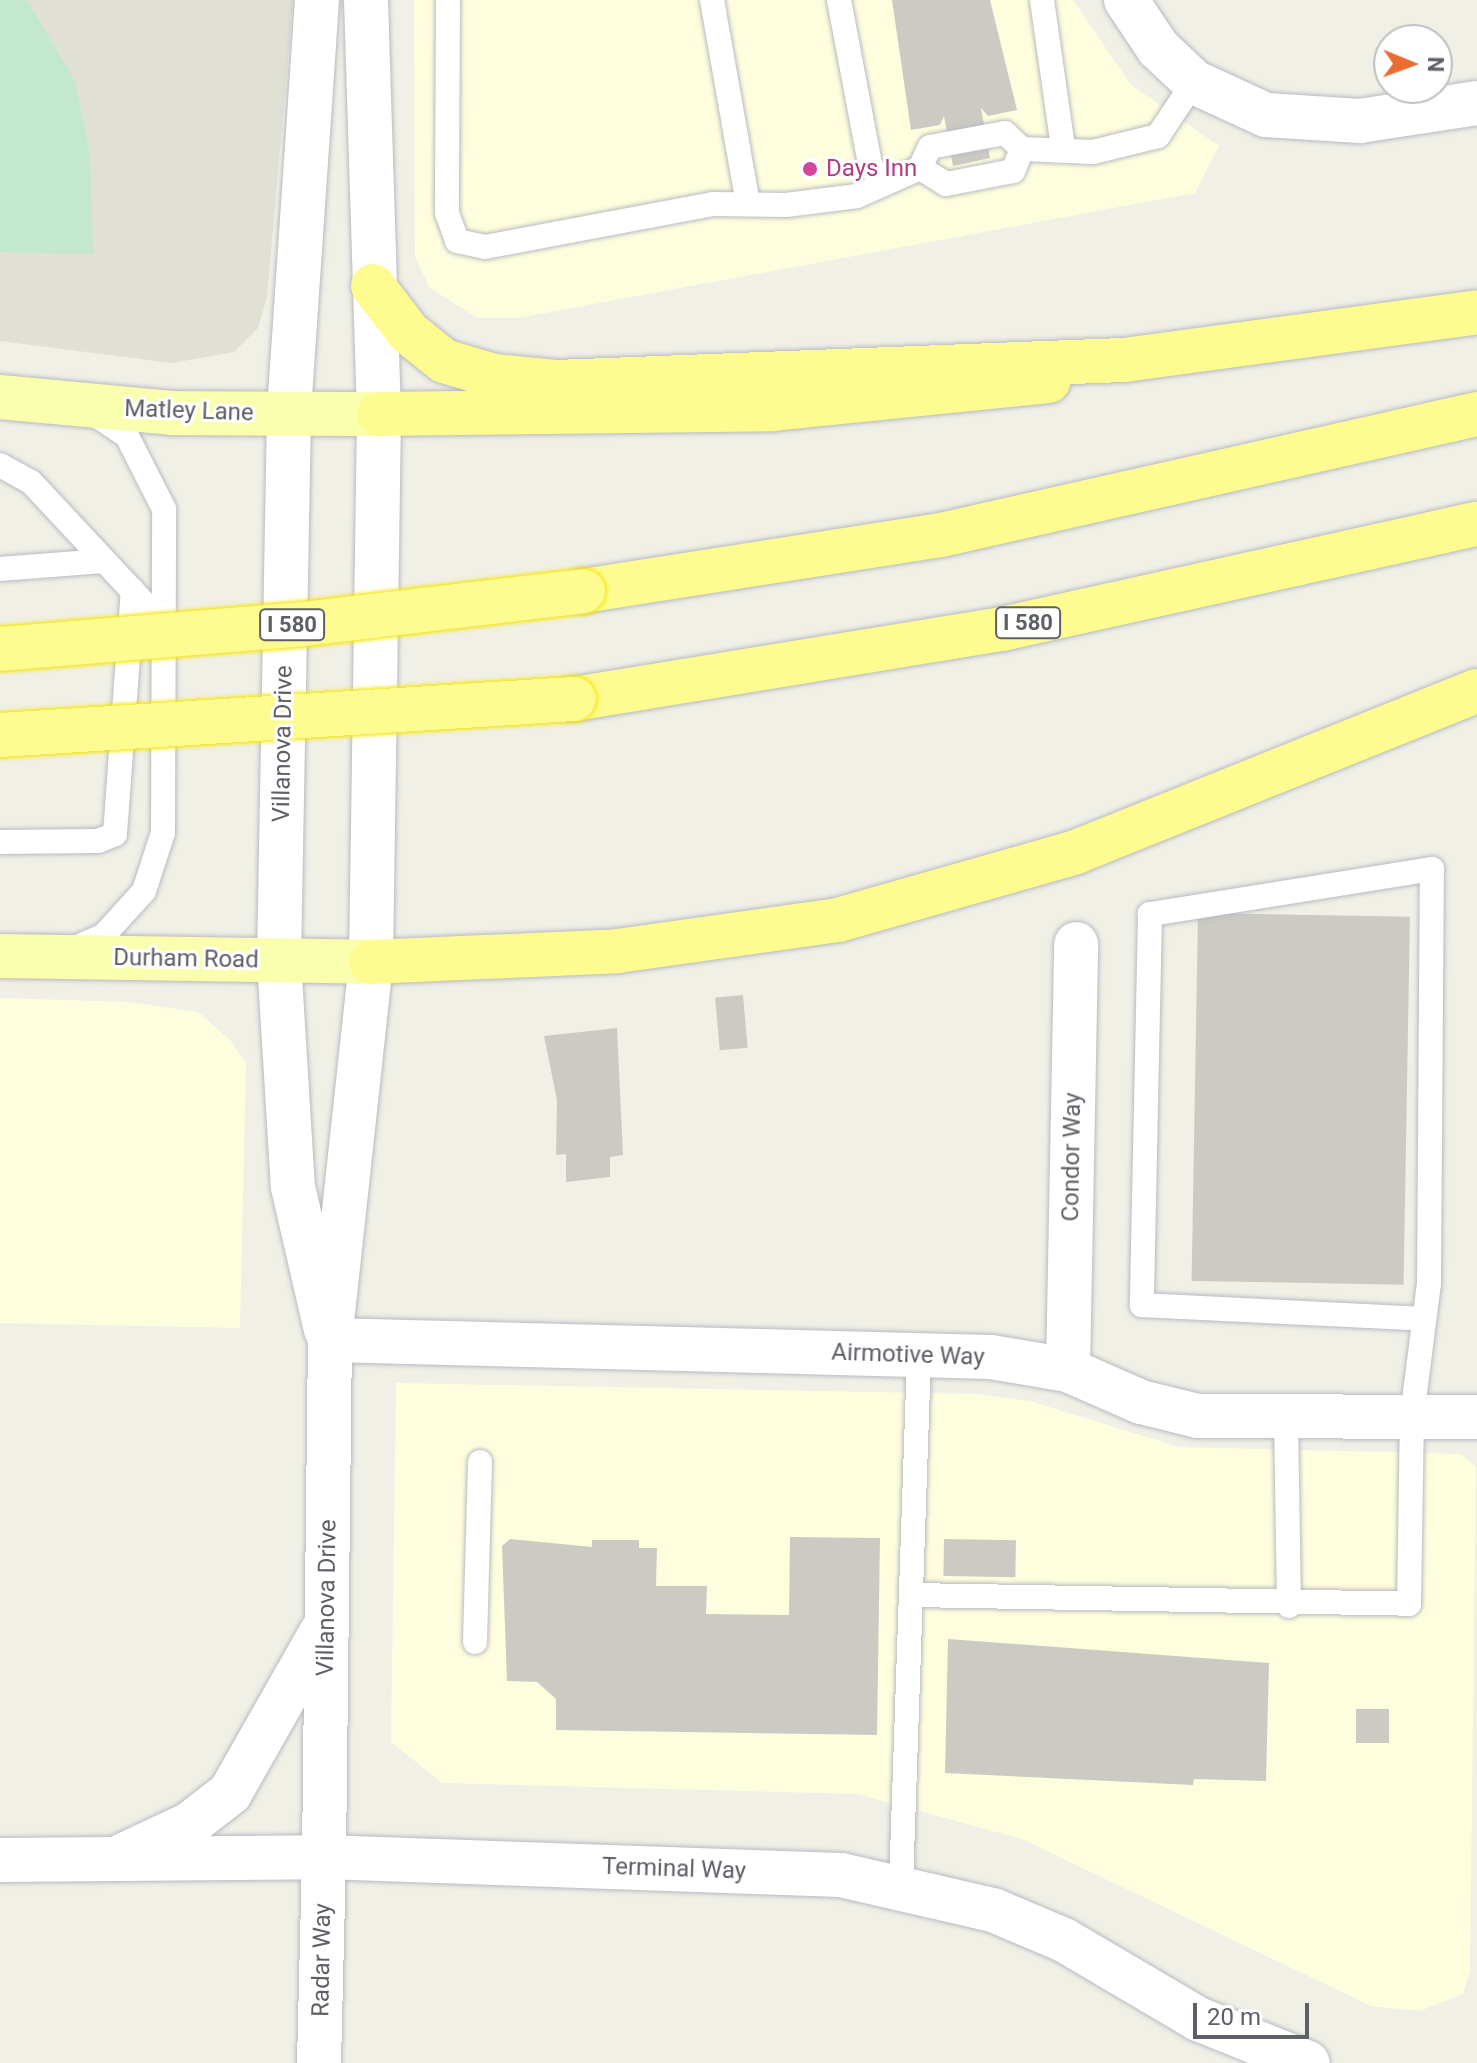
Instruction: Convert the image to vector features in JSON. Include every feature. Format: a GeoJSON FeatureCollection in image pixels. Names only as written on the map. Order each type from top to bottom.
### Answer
{"type":"FeatureCollection","features":[{"type":"Feature","properties":{"kind":"highway"},"geometry":{"type":"LineString","coordinates":[[373,286],[409,333],[444,361],[525,380],[1124,360]]}},
{"type":"Feature","properties":{"kind":"highway"},"geometry":{"type":"LineString","coordinates":[[379,414],[787,408],[987,392],[1124,360],[1477,312]]}},
{"type":"Feature","properties":{"kind":"highway","name":"I 580"},"geometry":{"type":"LineString","coordinates":[[0,649],[287,626],[583,591],[941,535],[1477,414]]}},
{"type":"Feature","properties":{"kind":"highway","name":"I 580"},"geometry":{"type":"LineString","coordinates":[[0,735],[574,699],[1002,629],[1477,524]]}},
{"type":"Feature","properties":{"kind":"highway"},"geometry":{"type":"LineString","coordinates":[[371,962],[618,951],[838,920],[1076,852],[1477,691]]}},
{"type":"Feature","properties":{"kind":"main road","name":"Villanova Drive"},"geometry":{"type":"LineString","coordinates":[[317,0],[289,414],[279,960],[293,1187],[310,1284],[330,1340]]}},
{"type":"Feature","properties":{"kind":"main road","name":"Villanova Drive"},"geometry":{"type":"LineString","coordinates":[[324,1857],[330,1340],[371,962],[379,414],[366,0]]}},
{"type":"Feature","properties":{"kind":"main road"},"geometry":{"type":"LineString","coordinates":[[1126,0],[1158,48],[1194,82],[1266,115],[1313,123],[1477,103]]}},
{"type":"Feature","properties":{"kind":"main road","name":"Matley Lane"},"geometry":{"type":"LineString","coordinates":[[0,397],[76,406],[379,414]]}},
{"type":"Feature","properties":{"kind":"main road","name":"Condor Way"},"geometry":{"type":"LineString","coordinates":[[1068,1370],[1076,944]]}},
{"type":"Feature","properties":{"kind":"main road","name":"Durham Road"},"geometry":{"type":"LineString","coordinates":[[20,957],[371,962]]}},
{"type":"Feature","properties":{"kind":"main road","name":"Airmotive Way"},"geometry":{"type":"LineString","coordinates":[[330,1340],[1023,1360],[1068,1370],[1164,1409],[1286,1416],[1477,1417]]}},
{"type":"Feature","properties":{"kind":"main road"},"geometry":{"type":"LineString","coordinates":[[106,1863],[190,1824],[230,1793],[327,1621]]}},
{"type":"Feature","properties":{"kind":"main road","name":"Terminal Way"},"geometry":{"type":"LineString","coordinates":[[0,1860],[106,1863],[324,1857],[825,1874],[901,1885],[993,1910],[1064,1940],[1198,2019],[1308,2063]]}},
{"type":"Feature","properties":{"kind":"main road","name":"Radar Way"},"geometry":{"type":"LineString","coordinates":[[319,2063],[324,1857]]}},
{"type":"Feature","properties":{"kind":"lane"},"geometry":{"type":"LineString","coordinates":[[448,0],[447,213],[457,241],[485,247],[713,204],[857,196],[920,168]]}},
{"type":"Feature","properties":{"kind":"lane"},"geometry":{"type":"LineString","coordinates":[[712,0],[748,204]]}},
{"type":"Feature","properties":{"kind":"lane"},"geometry":{"type":"LineString","coordinates":[[839,0],[870,164],[881,184]]}},
{"type":"Feature","properties":{"kind":"lane"},"geometry":{"type":"LineString","coordinates":[[1042,0],[1063,148]]}},
{"type":"Feature","properties":{"kind":"lane"},"geometry":{"type":"LineString","coordinates":[[920,168],[924,152],[938,144],[1005,133],[1022,149],[1063,148],[1093,152],[1158,136],[1194,82]]}},
{"type":"Feature","properties":{"kind":"lane"},"geometry":{"type":"LineString","coordinates":[[920,168],[930,181],[946,184],[1005,173],[1019,165],[1022,149]]}},
{"type":"Feature","properties":{"kind":"lane"},"geometry":{"type":"LineString","coordinates":[[20,957],[104,935],[144,891],[157,861],[169,545],[153,480],[127,436],[76,406]]}},
{"type":"Feature","properties":{"kind":"lane"},"geometry":{"type":"LineString","coordinates":[[0,465],[31,482],[168,629]]}},
{"type":"Feature","properties":{"kind":"lane"},"geometry":{"type":"LineString","coordinates":[[0,569],[104,561]]}},
{"type":"Feature","properties":{"kind":"lane"},"geometry":{"type":"LineString","coordinates":[[0,842],[98,841],[115,834],[133,591]]}},
{"type":"Feature","properties":{"kind":"lane"},"geometry":{"type":"LineString","coordinates":[[911,1595],[1289,1606],[1409,1604],[1412,1416],[1424,1319],[1432,869],[1150,914],[1142,1305],[1424,1319]]}},
{"type":"Feature","properties":{"kind":"lane"},"geometry":{"type":"LineString","coordinates":[[901,1885],[919,1355]]}},
{"type":"Feature","properties":{"kind":"lane"},"geometry":{"type":"LineString","coordinates":[[1286,1416],[1289,1606]]}},
{"type":"Feature","properties":{"kind":"lane"},"geometry":{"type":"LineString","coordinates":[[475,1642],[480,1462]]}},
{"type":"Feature","properties":{"kind":"shaded area"},"geometry":{"type":"Polygon","coordinates":[[[0,0],[293,0],[267,297],[258,328],[234,352],[172,363],[0,341],[0,0]]]}},
{"type":"Feature","properties":{"kind":"shaded area"},"geometry":{"type":"Polygon","coordinates":[[[0,0],[27,0],[75,81],[90,155],[93,254],[0,252],[0,0]]]}},
{"type":"Feature","properties":{"kind":"shaded area","name":"Days Inn"},"geometry":{"type":"Polygon","coordinates":[[[414,0],[1073,0],[1131,85],[1219,146],[1195,193],[518,318],[478,318],[430,288],[415,257],[414,0]]]}},
{"type":"Feature","properties":{"kind":"shaded area"},"geometry":{"type":"Polygon","coordinates":[[[0,998],[129,1002],[198,1012],[230,1040],[246,1063],[240,1328],[0,1323],[0,998]]]}},
{"type":"Feature","properties":{"kind":"shaded area"},"geometry":{"type":"Polygon","coordinates":[[[396,1383],[977,1394],[1030,1401],[1179,1447],[1461,1454],[1476,1467],[1470,1970],[1463,1994],[1420,2011],[1371,2006],[1022,1839],[858,1794],[442,1783],[391,1742],[396,1383]]]}},
{"type":"Feature","properties":{"kind":"building"},"geometry":{"type":"Polygon","coordinates":[[[892,0],[990,0],[1017,110],[988,116],[981,108],[990,158],[953,166],[944,116],[940,125],[911,130],[892,0]]]}},
{"type":"Feature","properties":{"kind":"building"},"geometry":{"type":"Polygon","coordinates":[[[1198,913],[1410,917],[1404,1285],[1192,1281],[1198,913]]]}},
{"type":"Feature","properties":{"kind":"building"},"geometry":{"type":"Polygon","coordinates":[[[743,995],[748,1048],[720,1050],[715,997],[743,995]]]}},
{"type":"Feature","properties":{"kind":"building"},"geometry":{"type":"Polygon","coordinates":[[[617,1028],[623,1155],[610,1157],[610,1177],[566,1182],[566,1154],[556,1155],[557,1100],[544,1036],[617,1028]]]}},
{"type":"Feature","properties":{"kind":"building"},"geometry":{"type":"Polygon","coordinates":[[[790,1537],[880,1538],[877,1735],[556,1730],[556,1699],[537,1682],[507,1681],[502,1546],[510,1539],[592,1547],[592,1540],[639,1540],[639,1548],[657,1548],[656,1586],[707,1586],[706,1614],[789,1615],[790,1537]]]}},
{"type":"Feature","properties":{"kind":"building"},"geometry":{"type":"Polygon","coordinates":[[[944,1539],[1016,1540],[1015,1577],[943,1576],[944,1539]]]}},
{"type":"Feature","properties":{"kind":"building"},"geometry":{"type":"Polygon","coordinates":[[[948,1639],[1269,1663],[1266,1781],[1194,1779],[1193,1785],[945,1773],[948,1639]]]}},
{"type":"Feature","properties":{"kind":"building"},"geometry":{"type":"Polygon","coordinates":[[[1356,1709],[1389,1709],[1389,1743],[1356,1743],[1356,1709]]]}},
{"type":"Feature","properties":{"kind":"place","name":"Days Inn"},"geometry":{"type":"Point","coordinates":[810,169]}}]}
